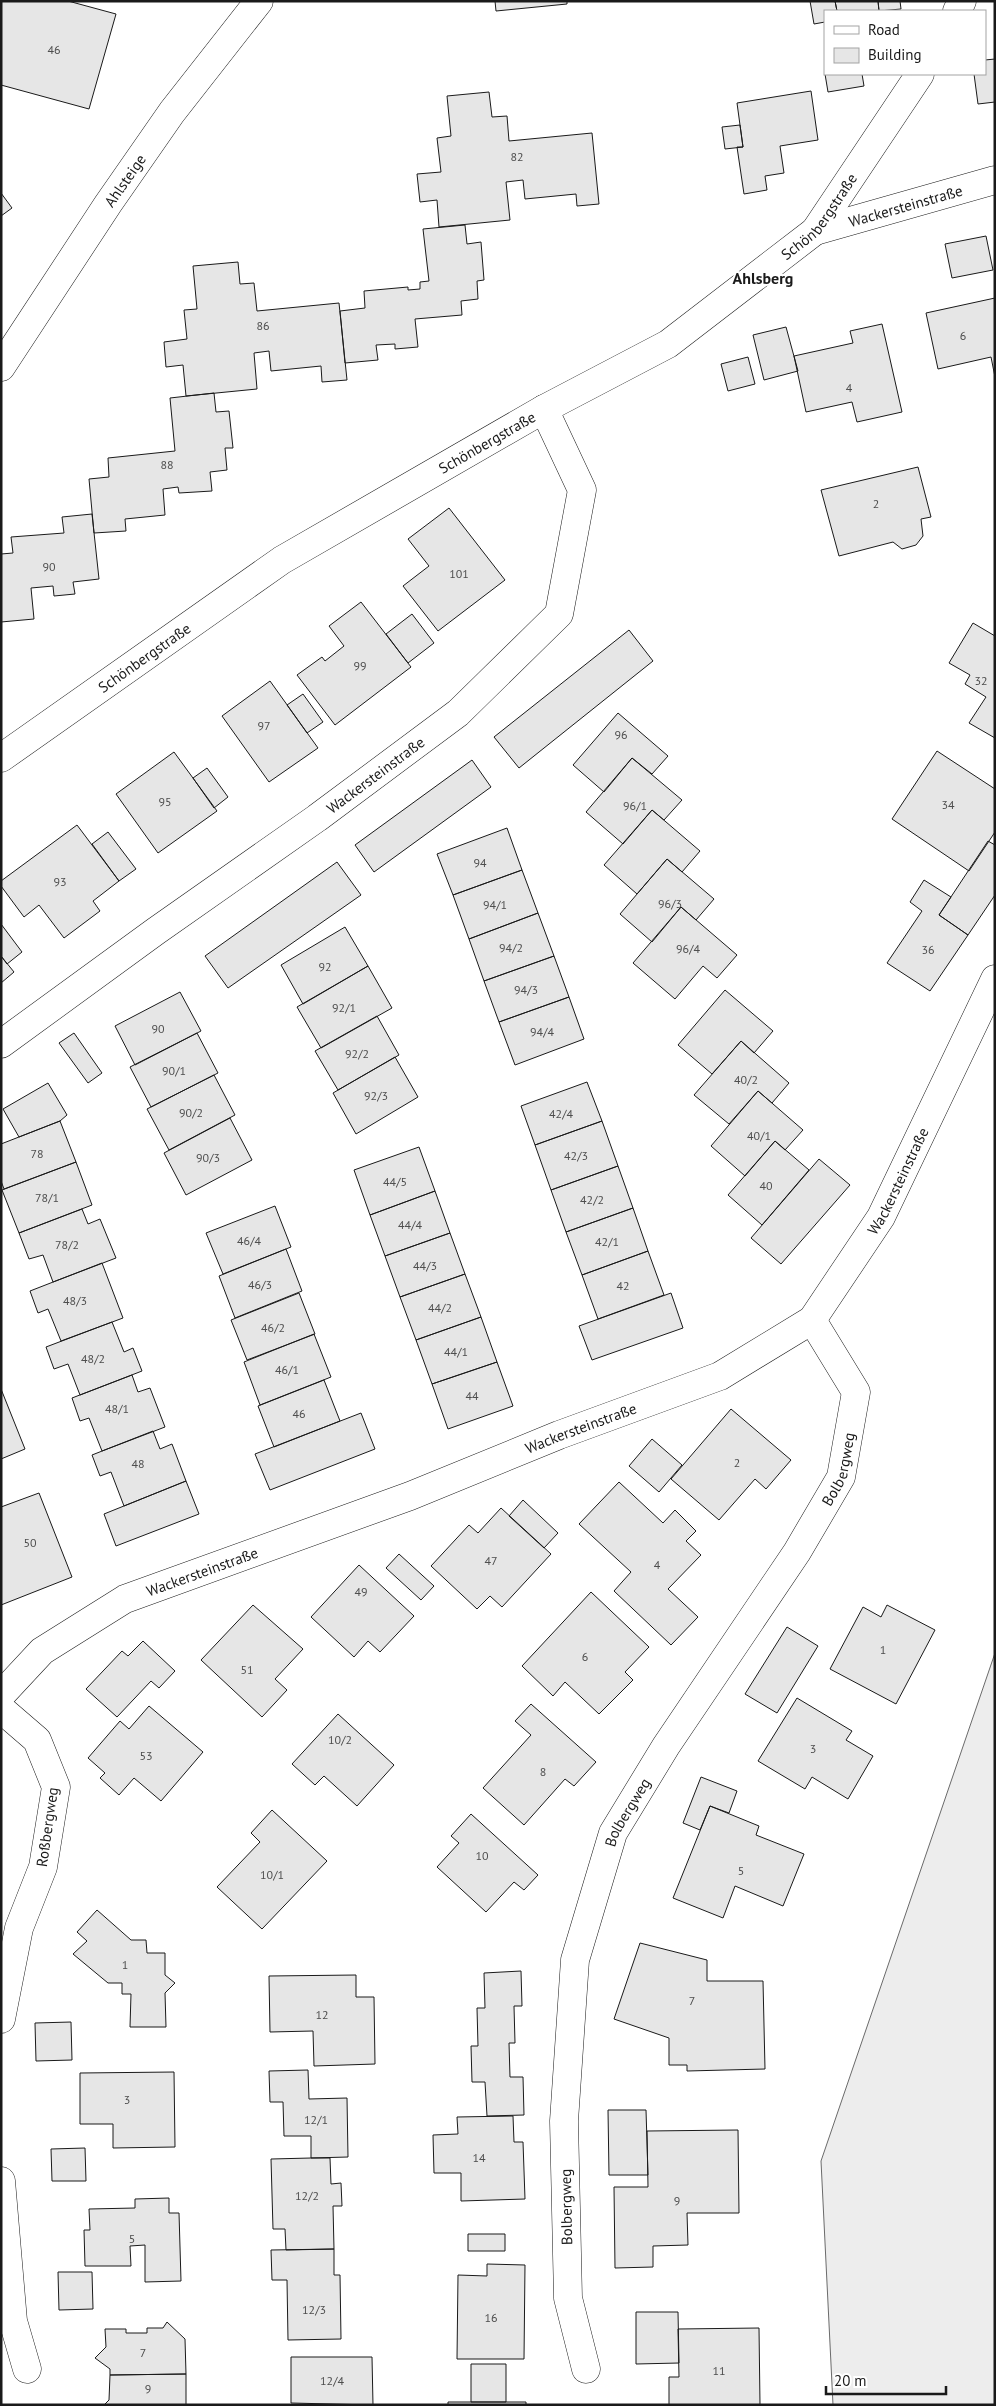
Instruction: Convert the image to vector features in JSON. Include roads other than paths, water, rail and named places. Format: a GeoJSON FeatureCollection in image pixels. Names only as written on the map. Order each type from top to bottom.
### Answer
{"type":"FeatureCollection","features":[{"type":"Feature","properties":{"kind":"street","name":"Ahlsteige"},"geometry":{"type":"LineString","coordinates":[[1,367],[108,204],[172,112],[259,1]]}},
{"type":"Feature","properties":{"kind":"street","name":"Schönbergstraße"},"geometry":{"type":"LineString","coordinates":[[1,758],[282,560],[544,409],[668,344],[815,231],[919,75]]}},
{"type":"Feature","properties":{"kind":"street","name":"Wackersteinstraße"},"geometry":{"type":"LineString","coordinates":[[815,231],[995,180]]}},
{"type":"Feature","properties":{"kind":"street","name":"Wackersteinstraße"},"geometry":{"type":"LineString","coordinates":[[1,1044],[156,931],[317,818],[458,713],[559,614],[582,490],[544,409]]}},
{"type":"Feature","properties":{"kind":"street","name":"Wackersteinstraße"},"geometry":{"type":"LineString","coordinates":[[1,1695],[42,1651],[124,1599],[410,1496],[559,1435],[720,1376],[812,1320],[881,1217],[995,979]]}},
{"type":"Feature","properties":{"kind":"street","name":"Bolbergweg"},"geometry":{"type":"LineString","coordinates":[[586,2369],[568,2298],[564,2121],[575,1960],[613,1833],[666,1746],[797,1552],[841,1477],[856,1392],[812,1320]]}},
{"type":"Feature","properties":{"kind":"street","name":"Roßbergweg"},"geometry":{"type":"LineString","coordinates":[[1,1710],[37,1740],[56,1787],[43,1867],[19,1928],[1,2019]]}},
{"type":"Feature","properties":{"kind":"street"},"geometry":{"type":"LineString","coordinates":[[1,2182],[13,2321],[27,2369]]}},
{"type":"Feature","properties":{"kind":"district","name":"Ahlsberg"},"geometry":{"type":"Point","coordinates":[763,278]}}]}
